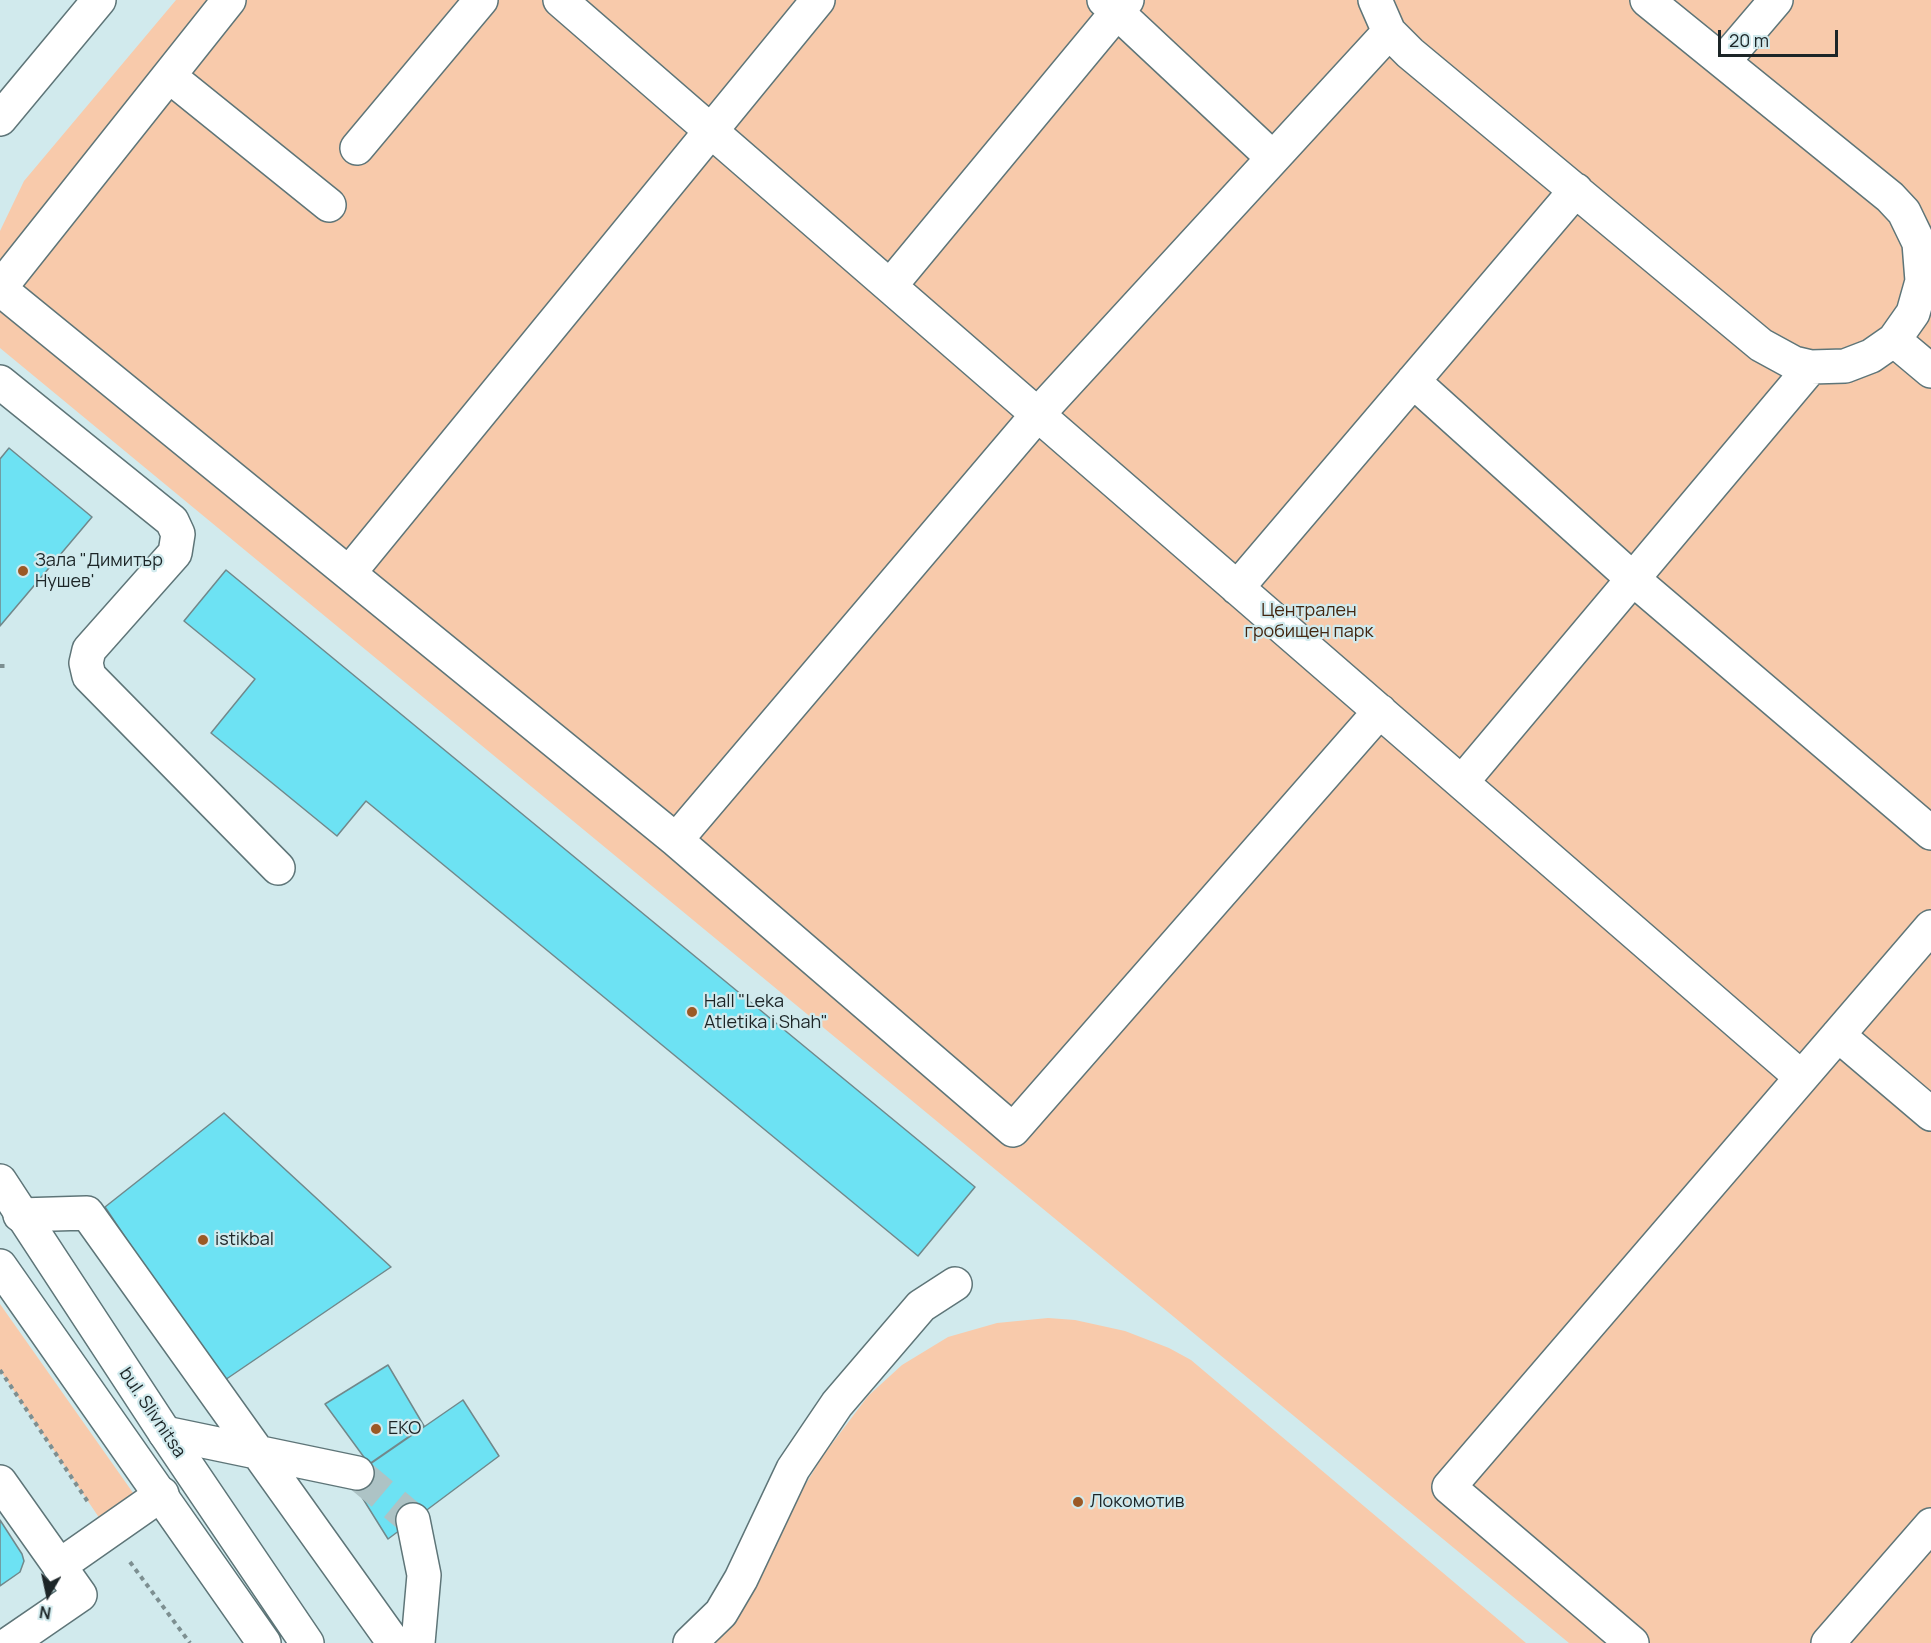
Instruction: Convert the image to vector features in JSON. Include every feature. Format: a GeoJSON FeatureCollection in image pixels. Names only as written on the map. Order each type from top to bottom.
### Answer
{"type":"FeatureCollection","features":[{"type":"Feature","properties":{"kind":"main road"},"geometry":{"type":"LineString","coordinates":[[0,119],[99,0]]}},
{"type":"Feature","properties":{"kind":"main road"},"geometry":{"type":"LineString","coordinates":[[229,0],[0,289],[676,840],[1013,1130],[1380,711]]}},
{"type":"Feature","properties":{"kind":"main road"},"geometry":{"type":"LineString","coordinates":[[357,148],[481,0]]}},
{"type":"Feature","properties":{"kind":"main road"},"geometry":{"type":"LineString","coordinates":[[560,0],[1801,1077]]}},
{"type":"Feature","properties":{"kind":"main road"},"geometry":{"type":"LineString","coordinates":[[349,573],[818,0]]}},
{"type":"Feature","properties":{"kind":"main road"},"geometry":{"type":"LineString","coordinates":[[1376,0],[1389,32],[1410,53],[1761,345],[1794,363],[1811,367],[1845,366],[1871,356],[1894,340],[1913,313],[1922,281],[1919,243],[1904,212],[1890,197],[1647,0]]}},
{"type":"Feature","properties":{"kind":"main road"},"geometry":{"type":"LineString","coordinates":[[1724,61],[1776,0]]}},
{"type":"Feature","properties":{"kind":"main road"},"geometry":{"type":"LineString","coordinates":[[890,286],[1116,4],[1274,158]]}},
{"type":"Feature","properties":{"kind":"main road"},"geometry":{"type":"LineString","coordinates":[[676,840],[1038,414],[1389,32]]}},
{"type":"Feature","properties":{"kind":"main road"},"geometry":{"type":"LineString","coordinates":[[169,76],[329,205]]}},
{"type":"Feature","properties":{"kind":"main road"},"geometry":{"type":"LineString","coordinates":[[1237,588],[1576,190]]}},
{"type":"Feature","properties":{"kind":"main road"},"geometry":{"type":"LineString","coordinates":[[1894,340],[1931,371]]}},
{"type":"Feature","properties":{"kind":"main road"},"geometry":{"type":"LineString","coordinates":[[1462,783],[1811,367]]}},
{"type":"Feature","properties":{"kind":"main road"},"geometry":{"type":"LineString","coordinates":[[1413,381],[1633,579],[1931,833]]}},
{"type":"Feature","properties":{"kind":"main road"},"geometry":{"type":"LineString","coordinates":[[0,382],[172,521],[178,534],[175,553],[89,650],[86,663],[89,676],[278,868]]}},
{"type":"Feature","properties":{"kind":"main road"},"geometry":{"type":"LineString","coordinates":[[1632,1643],[1449,1487],[1931,927]]}},
{"type":"Feature","properties":{"kind":"main road"},"geometry":{"type":"LineString","coordinates":[[1838,1035],[1931,1114]]}},
{"type":"Feature","properties":{"kind":"main road","name":"bul. Slivnitsa"},"geometry":{"type":"LineString","coordinates":[[0,1181],[20,1215],[165,1433],[308,1643]]}},
{"type":"Feature","properties":{"kind":"main road"},"geometry":{"type":"LineString","coordinates":[[20,1215],[87,1213],[394,1643]]}},
{"type":"Feature","properties":{"kind":"main road","name":"bul. Slivnitsa"},"geometry":{"type":"LineString","coordinates":[[3,1274],[162,1494],[264,1643]]}},
{"type":"Feature","properties":{"kind":"main road"},"geometry":{"type":"LineString","coordinates":[[690,1643],[721,1613],[741,1579],[793,1468],[837,1404],[921,1306],[955,1284]]}},
{"type":"Feature","properties":{"kind":"main road"},"geometry":{"type":"LineString","coordinates":[[165,1433],[357,1473]]}},
{"type":"Feature","properties":{"kind":"main road"},"geometry":{"type":"LineString","coordinates":[[0,1482],[80,1595],[10,1643]]}},
{"type":"Feature","properties":{"kind":"main road"},"geometry":{"type":"LineString","coordinates":[[59,1566],[162,1494]]}},
{"type":"Feature","properties":{"kind":"main road"},"geometry":{"type":"LineString","coordinates":[[412,1520],[424,1575],[418,1643]]}},
{"type":"Feature","properties":{"kind":"main road"},"geometry":{"type":"LineString","coordinates":[[1828,1643],[1931,1525]]}},
{"type":"Feature","properties":{"kind":"path"},"geometry":{"type":"LineString","coordinates":[[0,1370],[108,1532],[190,1643]]}},
{"type":"Feature","properties":{"kind":"green space","name":"Централен гробищен парк"},"geometry":{"type":"Polygon","coordinates":[[[176,0],[1931,0],[1931,1643],[1569,1643],[0,348],[0,231],[24,181],[176,0]]]}},
{"type":"Feature","properties":{"kind":"green space"},"geometry":{"type":"Polygon","coordinates":[[[0,1304],[143,1507],[108,1531],[0,1370],[0,1304]]]}},
{"type":"Feature","properties":{"kind":"green space","name":"Локомотив"},"geometry":{"type":"Polygon","coordinates":[[[1048,1318],[1075,1320],[1125,1331],[1169,1348],[1191,1360],[1526,1643],[710,1643],[822,1457],[868,1396],[902,1365],[948,1337],[997,1323],[1048,1318]]]}},
{"type":"Feature","properties":{"kind":"building","name":"Зала \"Димитър Нушев'"},"geometry":{"type":"Polygon","coordinates":[[[9,448],[92,517],[0,626],[0,459],[9,448]]]}},
{"type":"Feature","properties":{"kind":"building","name":"Hall \"Leka Atletika i Shah\""},"geometry":{"type":"Polygon","coordinates":[[[226,570],[975,1187],[918,1256],[366,801],[337,836],[211,733],[255,679],[184,621],[226,570]]]}},
{"type":"Feature","properties":{"kind":"building"},"geometry":{"type":"Polygon","coordinates":[[[224,1113],[391,1267],[222,1382],[105,1207],[224,1113]]]}},
{"type":"Feature","properties":{"kind":"building"},"geometry":{"type":"Polygon","coordinates":[[[388,1365],[424,1426],[369,1464],[325,1404],[388,1365]]]}},
{"type":"Feature","properties":{"kind":"building"},"geometry":{"type":"Polygon","coordinates":[[[463,1400],[499,1456],[388,1539],[350,1478],[463,1400]]]}},
{"type":"Feature","properties":{"kind":"building"},"geometry":{"type":"Polygon","coordinates":[[[0,1520],[22,1554],[24,1561],[20,1572],[0,1586],[0,1520]]]}},
{"type":"Feature","properties":{"kind":"tunnel"},"geometry":{"type":"LineString","coordinates":[[357,1473],[413,1520]]}},
{"type":"Feature","properties":{"kind":"place","name":"Зала \"Димитър Нушев'"},"geometry":{"type":"Point","coordinates":[23,571]}},
{"type":"Feature","properties":{"kind":"place","name":"Hall \"Leka Atletika i Shah\""},"geometry":{"type":"Point","coordinates":[692,1012]}},
{"type":"Feature","properties":{"kind":"place","name":"istikbal"},"geometry":{"type":"Point","coordinates":[203,1240]}},
{"type":"Feature","properties":{"kind":"place","name":"EKO"},"geometry":{"type":"Point","coordinates":[376,1429]}},
{"type":"Feature","properties":{"kind":"place","name":"Локомотив"},"geometry":{"type":"Point","coordinates":[1078,1502]}}]}
